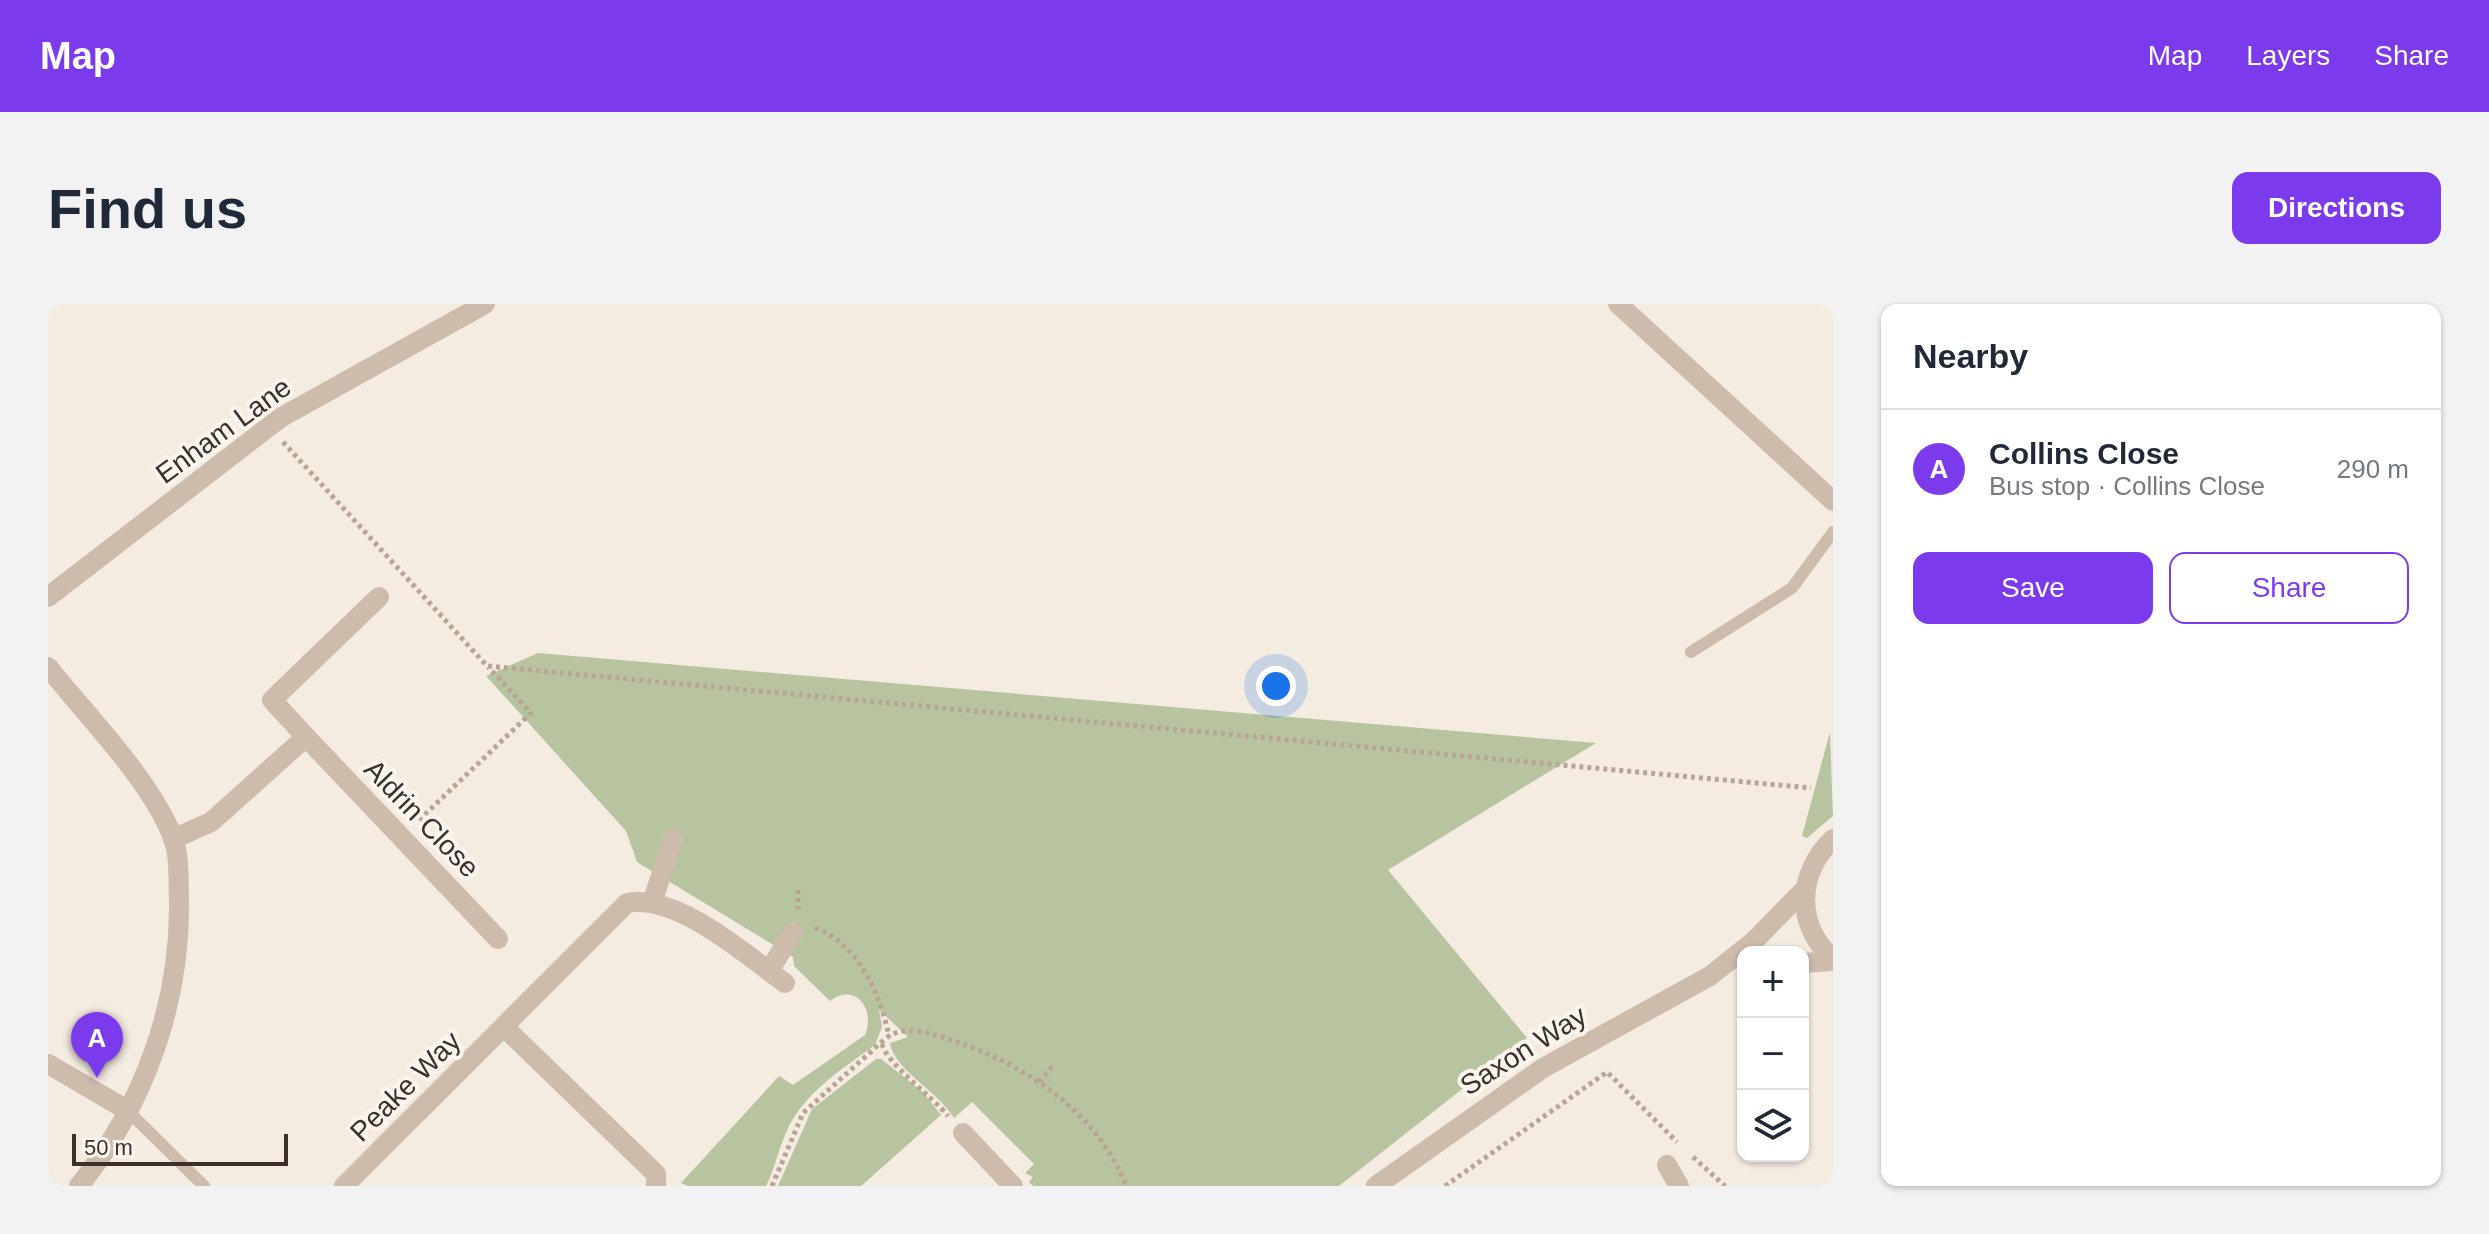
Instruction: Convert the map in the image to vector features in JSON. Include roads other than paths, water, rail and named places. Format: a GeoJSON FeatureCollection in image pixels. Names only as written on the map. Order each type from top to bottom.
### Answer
{"type":"FeatureCollection","features":[{"type":"Feature","properties":{"kind":"street","name":"Enham Lane"},"geometry":{"type":"LineString","coordinates":[[48,597],[269,426],[485,304]]}},
{"type":"Feature","properties":{"kind":"street"},"geometry":{"type":"LineString","coordinates":[[1618,304],[1833,501]]}},
{"type":"Feature","properties":{"kind":"street","name":"Aldrin Close"},"geometry":{"type":"LineString","coordinates":[[379,597],[272,700],[498,939]]}},
{"type":"Feature","properties":{"kind":"street"},"geometry":{"type":"LineString","coordinates":[[48,667],[149,793],[173,839],[178,868],[179,916],[170,993],[159,1042],[127,1110],[102,1155],[79,1186]]}},
{"type":"Feature","properties":{"kind":"street"},"geometry":{"type":"LineString","coordinates":[[173,839],[211,822],[306,737]]}},
{"type":"Feature","properties":{"kind":"street"},"geometry":{"type":"LineString","coordinates":[[673,839],[652,903],[703,925],[777,977],[801,929]]}},
{"type":"Feature","properties":{"kind":"street"},"geometry":{"type":"LineString","coordinates":[[1833,839],[1814,860],[1805,889],[1807,922],[1818,944],[1833,960]]}},
{"type":"Feature","properties":{"kind":"street","name":"Saxon Way"},"geometry":{"type":"LineString","coordinates":[[1376,1186],[1543,1068],[1710,976],[1754,941],[1805,889]]}},
{"type":"Feature","properties":{"kind":"street","name":"Peake Way"},"geometry":{"type":"LineString","coordinates":[[344,1186],[617,911],[627,903],[652,903]]}},
{"type":"Feature","properties":{"kind":"street"},"geometry":{"type":"LineString","coordinates":[[1809,962],[1833,960]]}},
{"type":"Feature","properties":{"kind":"street","name":"Saxon Way"},"geometry":{"type":"LineString","coordinates":[[1710,976],[1737,970]]}},
{"type":"Feature","properties":{"kind":"street"},"geometry":{"type":"LineString","coordinates":[[504,1027],[656,1174],[656,1186]]}},
{"type":"Feature","properties":{"kind":"street"},"geometry":{"type":"LineString","coordinates":[[48,1064],[127,1110]]}},
{"type":"Feature","properties":{"kind":"street"},"geometry":{"type":"LineString","coordinates":[[963,1133],[1013,1186]]}},
{"type":"Feature","properties":{"kind":"street"},"geometry":{"type":"LineString","coordinates":[[1667,1165],[1679,1186]]}},
{"type":"Feature","properties":{"kind":"lane"},"geometry":{"type":"LineString","coordinates":[[1691,652],[1792,588],[1833,532]]}},
{"type":"Feature","properties":{"kind":"lane"},"geometry":{"type":"LineString","coordinates":[[127,1110],[204,1186]]}},
{"type":"Feature","properties":{"kind":"place","name":"Collins Close"},"geometry":{"type":"Point","coordinates":[97,1078]}}]}
